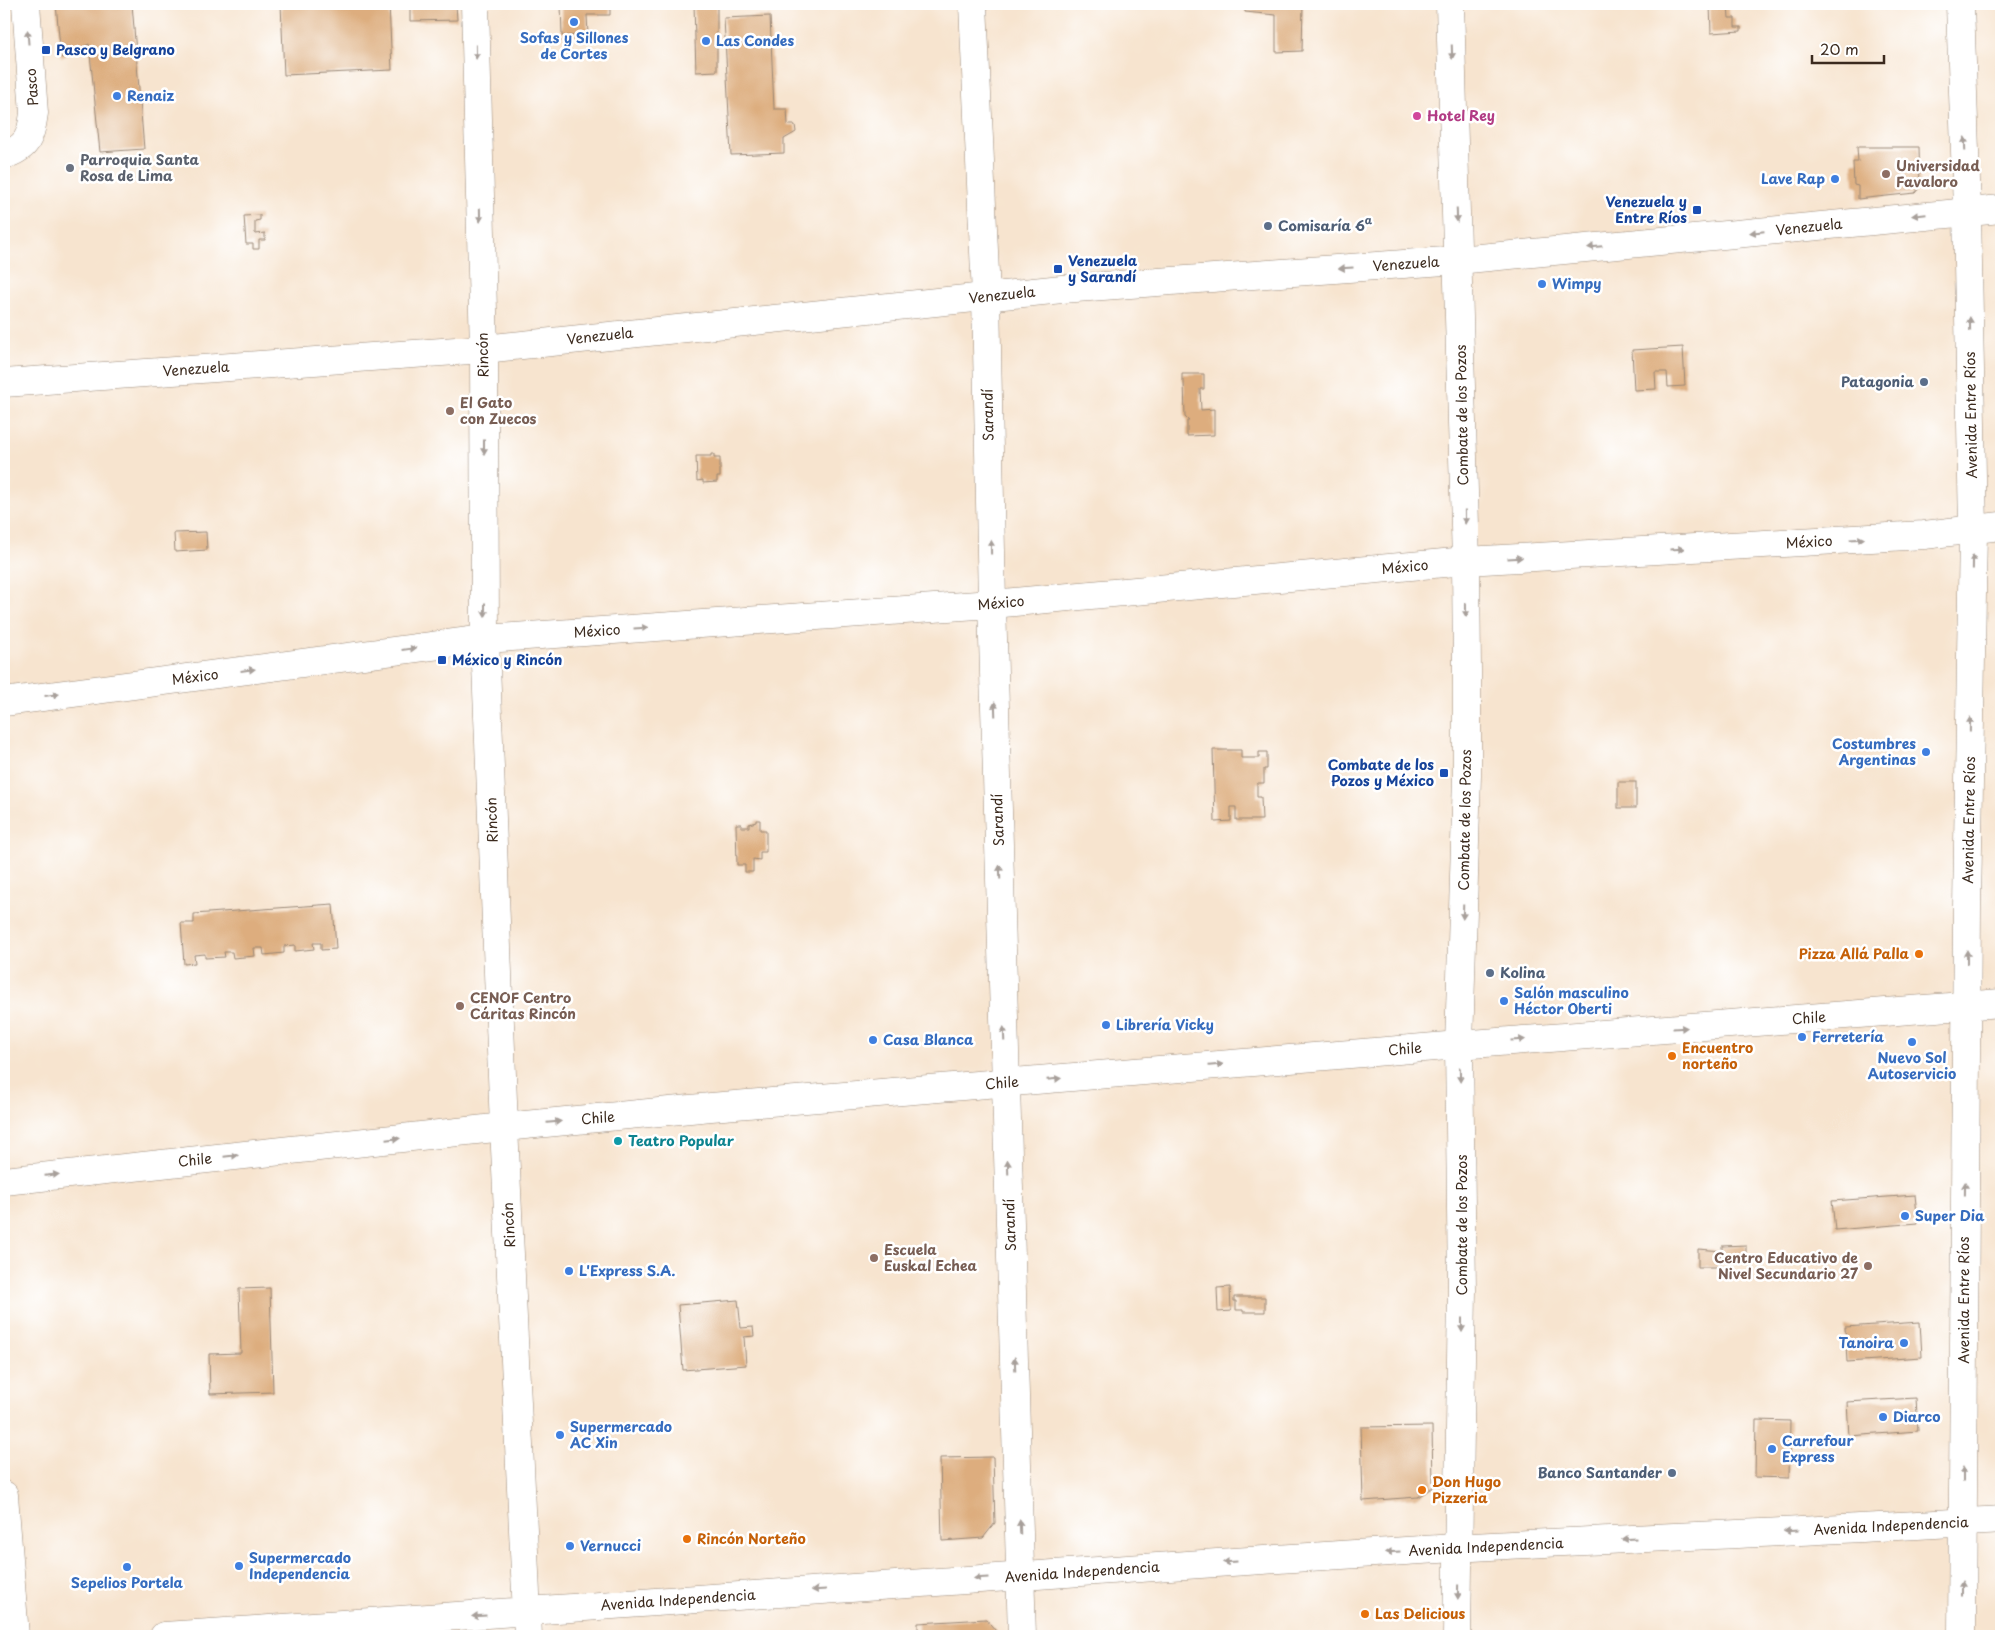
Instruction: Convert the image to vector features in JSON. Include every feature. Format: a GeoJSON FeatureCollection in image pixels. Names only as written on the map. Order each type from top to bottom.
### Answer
{"type":"FeatureCollection","features":[{"type":"Feature","properties":{"kind":"street","name":"Pasco"},"geometry":{"type":"LineString","coordinates":[[4,155],[18,151],[32,131],[34,114],[26,4]]}},
{"type":"Feature","properties":{"kind":"street","name":"Rincón"},"geometry":{"type":"LineString","coordinates":[[475,4],[484,349],[485,639],[504,1126],[528,1624]]}},
{"type":"Feature","properties":{"kind":"street","name":"Sarandí"},"geometry":{"type":"LineString","coordinates":[[973,4],[986,296],[992,604],[1022,1636]]}},
{"type":"Feature","properties":{"kind":"street","name":"Combate de los Pozos"},"geometry":{"type":"LineString","coordinates":[[1450,4],[1466,561],[1467,775],[1459,1044],[1462,1290],[1457,1636]]}},
{"type":"Feature","properties":{"kind":"street","name":"Avenida Entre Ríos"},"geometry":{"type":"LineString","coordinates":[[1960,4],[1967,210],[1973,530],[1962,1636]]}},
{"type":"Feature","properties":{"kind":"street","name":"Venezuela"},"geometry":{"type":"LineString","coordinates":[[4,383],[484,349],[986,296],[1458,260],[1967,210],[2001,209]]}},
{"type":"Feature","properties":{"kind":"street","name":"México"},"geometry":{"type":"LineString","coordinates":[[4,702],[485,639],[992,604],[1466,561],[1914,536],[2001,526]]}},
{"type":"Feature","properties":{"kind":"street","name":"Chile"},"geometry":{"type":"LineString","coordinates":[[4,1181],[504,1126],[721,1106],[1459,1044],[2001,1003]]}},
{"type":"Feature","properties":{"kind":"street"},"geometry":{"type":"LineString","coordinates":[[4,1495],[15,1636]]}},
{"type":"Feature","properties":{"kind":"street","name":"Avenida Independencia"},"geometry":{"type":"LineString","coordinates":[[164,1636],[528,1624],[1021,1575],[1459,1548],[2001,1520]]}},
{"type":"Feature","properties":{"kind":"building","name":"Renaiz"},"geometry":{"type":"Polygon","coordinates":[[[56,4],[132,4],[144,149],[100,152],[89,44],[61,58],[56,4]]]}},
{"type":"Feature","properties":{"kind":"building"},"geometry":{"type":"Polygon","coordinates":[[[281,4],[389,4],[392,70],[284,75],[281,4]]]}},
{"type":"Feature","properties":{"kind":"building"},"geometry":{"type":"Polygon","coordinates":[[[410,4],[456,4],[457,20],[410,21],[410,4]]]}},
{"type":"Feature","properties":{"kind":"building","name":"Sofas y Sillones de Cortes"},"geometry":{"type":"Polygon","coordinates":[[[561,4],[610,4],[610,15],[587,15],[588,35],[562,36],[561,4]]]}},
{"type":"Feature","properties":{"kind":"building","name":"Las Condes"},"geometry":{"type":"Polygon","coordinates":[[[694,4],[717,4],[717,71],[696,72],[694,4]]]}},
{"type":"Feature","properties":{"kind":"building"},"geometry":{"type":"Polygon","coordinates":[[[1245,4],[1303,4],[1302,51],[1276,52],[1276,15],[1245,12],[1245,4]]]}},
{"type":"Feature","properties":{"kind":"building"},"geometry":{"type":"Polygon","coordinates":[[[1728,4],[1729,18],[1735,18],[1735,27],[1741,27],[1741,31],[1711,33],[1710,5],[1728,4]]]}},
{"type":"Feature","properties":{"kind":"building"},"geometry":{"type":"Polygon","coordinates":[[[770,16],[774,109],[787,109],[788,125],[795,125],[796,132],[784,139],[784,153],[731,155],[724,18],[770,16]]]}},
{"type":"Feature","properties":{"kind":"building","name":"Universidad Favaloro"},"geometry":{"type":"Polygon","coordinates":[[[1857,147],[1919,147],[1920,187],[1915,193],[1858,199],[1858,186],[1854,185],[1853,162],[1858,162],[1857,147]]]}},
{"type":"Feature","properties":{"kind":"building"},"geometry":{"type":"Polygon","coordinates":[[[260,215],[260,220],[255,221],[255,234],[265,233],[265,240],[259,240],[259,249],[253,249],[253,244],[246,244],[244,216],[260,215]]]}},
{"type":"Feature","properties":{"kind":"building"},"geometry":{"type":"Polygon","coordinates":[[[1683,347],[1685,386],[1668,387],[1667,372],[1655,372],[1656,389],[1634,390],[1632,350],[1683,347]]]}},
{"type":"Feature","properties":{"kind":"building"},"geometry":{"type":"Polygon","coordinates":[[[1182,374],[1204,374],[1204,389],[1200,389],[1201,410],[1214,409],[1214,435],[1187,436],[1187,421],[1189,421],[1185,417],[1184,381],[1182,381],[1182,374]]]}},
{"type":"Feature","properties":{"kind":"building"},"geometry":{"type":"Polygon","coordinates":[[[711,454],[714,454],[714,458],[720,458],[720,477],[717,477],[717,482],[703,483],[703,480],[697,481],[696,456],[711,456],[711,454]]]}},
{"type":"Feature","properties":{"kind":"building"},"geometry":{"type":"Polygon","coordinates":[[[206,532],[207,550],[175,552],[174,533],[206,532]]]}},
{"type":"Feature","properties":{"kind":"building"},"geometry":{"type":"Polygon","coordinates":[[[1213,750],[1241,750],[1241,758],[1259,758],[1259,752],[1267,752],[1267,769],[1264,769],[1264,783],[1257,783],[1257,797],[1261,797],[1262,820],[1236,820],[1236,807],[1231,807],[1231,821],[1215,822],[1213,750]]]}},
{"type":"Feature","properties":{"kind":"building"},"geometry":{"type":"Polygon","coordinates":[[[1618,782],[1636,782],[1636,808],[1618,808],[1618,782]]]}},
{"type":"Feature","properties":{"kind":"building"},"geometry":{"type":"Polygon","coordinates":[[[756,820],[760,820],[760,830],[766,830],[766,852],[760,852],[760,860],[753,859],[753,872],[745,872],[745,865],[737,865],[736,824],[741,824],[741,827],[749,827],[749,824],[756,822],[756,820]]]}},
{"type":"Feature","properties":{"kind":"building"},"geometry":{"type":"Polygon","coordinates":[[[333,904],[336,949],[321,950],[321,943],[313,943],[314,949],[295,951],[295,945],[284,946],[284,953],[264,955],[263,948],[254,948],[255,956],[233,958],[232,952],[224,952],[225,957],[205,958],[205,954],[194,955],[195,963],[184,964],[181,923],[194,923],[194,914],[333,904]]]}},
{"type":"Feature","properties":{"kind":"building"},"geometry":{"type":"Polygon","coordinates":[[[1915,1195],[1918,1223],[1835,1230],[1832,1201],[1915,1195]]]}},
{"type":"Feature","properties":{"kind":"building"},"geometry":{"type":"Polygon","coordinates":[[[1746,1245],[1746,1253],[1720,1254],[1720,1267],[1698,1267],[1698,1249],[1722,1251],[1722,1246],[1746,1245]]]}},
{"type":"Feature","properties":{"kind":"building"},"geometry":{"type":"Polygon","coordinates":[[[1230,1287],[1231,1311],[1218,1312],[1217,1288],[1230,1287]]]}},
{"type":"Feature","properties":{"kind":"building"},"geometry":{"type":"Polygon","coordinates":[[[270,1288],[273,1392],[210,1394],[209,1354],[241,1353],[239,1289],[270,1288]]]}},
{"type":"Feature","properties":{"kind":"building"},"geometry":{"type":"Polygon","coordinates":[[[1234,1297],[1265,1297],[1265,1312],[1243,1312],[1243,1310],[1236,1310],[1234,1297]]]}},
{"type":"Feature","properties":{"kind":"building"},"geometry":{"type":"Polygon","coordinates":[[[738,1300],[741,1328],[753,1327],[754,1336],[744,1337],[746,1365],[683,1370],[678,1305],[738,1300]]]}},
{"type":"Feature","properties":{"kind":"building"},"geometry":{"type":"Polygon","coordinates":[[[1920,1322],[1922,1357],[1847,1362],[1845,1327],[1920,1322]]]}},
{"type":"Feature","properties":{"kind":"building","name":"Diarco"},"geometry":{"type":"Polygon","coordinates":[[[1916,1398],[1918,1431],[1849,1436],[1847,1402],[1916,1398]]]}},
{"type":"Feature","properties":{"kind":"building","name":"Carrefour Express"},"geometry":{"type":"Polygon","coordinates":[[[1756,1420],[1790,1421],[1789,1478],[1755,1477],[1756,1420]]]}},
{"type":"Feature","properties":{"kind":"building"},"geometry":{"type":"Polygon","coordinates":[[[1432,1426],[1433,1487],[1418,1497],[1363,1501],[1361,1427],[1432,1426]]]}},
{"type":"Feature","properties":{"kind":"building"},"geometry":{"type":"Polygon","coordinates":[[[993,1457],[995,1523],[983,1538],[942,1541],[940,1458],[993,1457]]]}},
{"type":"Feature","properties":{"kind":"building"},"geometry":{"type":"Polygon","coordinates":[[[986,1619],[1000,1636],[918,1636],[918,1623],[986,1619]]]}},
{"type":"Feature","properties":{"kind":"place","name":"Sofas y Sillones de Cortes"},"geometry":{"type":"Point","coordinates":[574,22]}},
{"type":"Feature","properties":{"kind":"place","name":"Las Condes"},"geometry":{"type":"Point","coordinates":[706,41]}},
{"type":"Feature","properties":{"kind":"place","name":"Pasco y Belgrano"},"geometry":{"type":"Point","coordinates":[46,50]}},
{"type":"Feature","properties":{"kind":"place","name":"Renaiz"},"geometry":{"type":"Point","coordinates":[117,96]}},
{"type":"Feature","properties":{"kind":"place","name":"Hotel Rey"},"geometry":{"type":"Point","coordinates":[1417,116]}},
{"type":"Feature","properties":{"kind":"place","name":"Parroquia Santa Rosa de Lima"},"geometry":{"type":"Point","coordinates":[70,168]}},
{"type":"Feature","properties":{"kind":"place","name":"Universidad Favaloro"},"geometry":{"type":"Point","coordinates":[1886,174]}},
{"type":"Feature","properties":{"kind":"place","name":"Lave Rap"},"geometry":{"type":"Point","coordinates":[1835,179]}},
{"type":"Feature","properties":{"kind":"place","name":"Venezuela y Entre Ríos"},"geometry":{"type":"Point","coordinates":[1697,210]}},
{"type":"Feature","properties":{"kind":"place","name":"Comisaría 6ª"},"geometry":{"type":"Point","coordinates":[1268,226]}},
{"type":"Feature","properties":{"kind":"place","name":"Venezuela y Sarandí"},"geometry":{"type":"Point","coordinates":[1058,269]}},
{"type":"Feature","properties":{"kind":"place","name":"Wimpy"},"geometry":{"type":"Point","coordinates":[1542,284]}},
{"type":"Feature","properties":{"kind":"place","name":"Patagonia"},"geometry":{"type":"Point","coordinates":[1924,382]}},
{"type":"Feature","properties":{"kind":"place","name":"El Gato con Zuecos"},"geometry":{"type":"Point","coordinates":[450,411]}},
{"type":"Feature","properties":{"kind":"place","name":"México y Rincón"},"geometry":{"type":"Point","coordinates":[442,660]}},
{"type":"Feature","properties":{"kind":"place","name":"Costumbres Argentinas"},"geometry":{"type":"Point","coordinates":[1926,752]}},
{"type":"Feature","properties":{"kind":"place","name":"Combate de los Pozos y México"},"geometry":{"type":"Point","coordinates":[1444,773]}},
{"type":"Feature","properties":{"kind":"place","name":"Pizza Allá Palla"},"geometry":{"type":"Point","coordinates":[1919,954]}},
{"type":"Feature","properties":{"kind":"place","name":"Kolina"},"geometry":{"type":"Point","coordinates":[1490,973]}},
{"type":"Feature","properties":{"kind":"place","name":"Salón masculino Héctor Oberti"},"geometry":{"type":"Point","coordinates":[1504,1001]}},
{"type":"Feature","properties":{"kind":"place","name":"CENOF Centro Cáritas Rincón"},"geometry":{"type":"Point","coordinates":[460,1006]}},
{"type":"Feature","properties":{"kind":"place","name":"Librería Vicky"},"geometry":{"type":"Point","coordinates":[1106,1025]}},
{"type":"Feature","properties":{"kind":"place","name":"Ferretería"},"geometry":{"type":"Point","coordinates":[1802,1037]}},
{"type":"Feature","properties":{"kind":"place","name":"Casa Blanca"},"geometry":{"type":"Point","coordinates":[873,1040]}},
{"type":"Feature","properties":{"kind":"place","name":"Nuevo Sol Autoservicio"},"geometry":{"type":"Point","coordinates":[1912,1042]}},
{"type":"Feature","properties":{"kind":"place","name":"Encuentro norteño"},"geometry":{"type":"Point","coordinates":[1672,1056]}},
{"type":"Feature","properties":{"kind":"place","name":"Teatro Popular"},"geometry":{"type":"Point","coordinates":[618,1141]}},
{"type":"Feature","properties":{"kind":"place","name":"Super Dia"},"geometry":{"type":"Point","coordinates":[1905,1216]}},
{"type":"Feature","properties":{"kind":"place","name":"Escuela Euskal Echea"},"geometry":{"type":"Point","coordinates":[874,1258]}},
{"type":"Feature","properties":{"kind":"place","name":"Centro Educativo de Nivel Secundario 27"},"geometry":{"type":"Point","coordinates":[1868,1266]}},
{"type":"Feature","properties":{"kind":"place","name":"L'Express S.A."},"geometry":{"type":"Point","coordinates":[569,1271]}},
{"type":"Feature","properties":{"kind":"place","name":"Tanoira"},"geometry":{"type":"Point","coordinates":[1904,1343]}},
{"type":"Feature","properties":{"kind":"place","name":"Diarco"},"geometry":{"type":"Point","coordinates":[1883,1417]}},
{"type":"Feature","properties":{"kind":"place","name":"Supermercado AC Xin"},"geometry":{"type":"Point","coordinates":[560,1435]}},
{"type":"Feature","properties":{"kind":"place","name":"Carrefour Express"},"geometry":{"type":"Point","coordinates":[1772,1449]}},
{"type":"Feature","properties":{"kind":"place","name":"Banco Santander"},"geometry":{"type":"Point","coordinates":[1672,1473]}},
{"type":"Feature","properties":{"kind":"place","name":"Don Hugo Pizzeria"},"geometry":{"type":"Point","coordinates":[1422,1490]}},
{"type":"Feature","properties":{"kind":"place","name":"Rincón Norteño"},"geometry":{"type":"Point","coordinates":[687,1539]}},
{"type":"Feature","properties":{"kind":"place","name":"Vernucci"},"geometry":{"type":"Point","coordinates":[570,1546]}},
{"type":"Feature","properties":{"kind":"place","name":"Supermercado Independencia"},"geometry":{"type":"Point","coordinates":[239,1566]}},
{"type":"Feature","properties":{"kind":"place","name":"Sepelios Portela"},"geometry":{"type":"Point","coordinates":[127,1567]}},
{"type":"Feature","properties":{"kind":"place","name":"Las Delicious"},"geometry":{"type":"Point","coordinates":[1365,1614]}}]}
